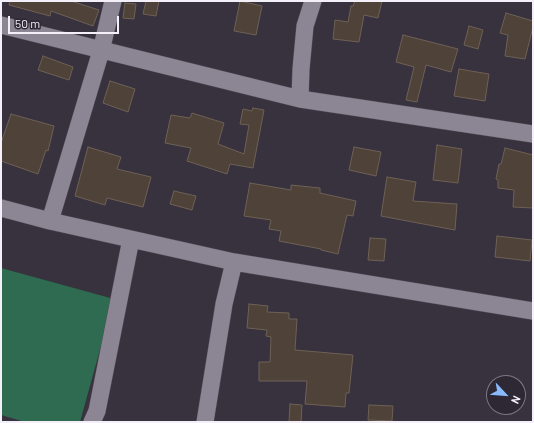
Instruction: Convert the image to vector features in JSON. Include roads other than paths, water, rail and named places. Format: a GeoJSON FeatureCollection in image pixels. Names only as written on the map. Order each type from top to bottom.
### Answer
{"type":"FeatureCollection","features":[{"type":"Feature","properties":{"kind":"street"},"geometry":{"type":"LineString","coordinates":[[50,221],[101,51],[113,1]]}},
{"type":"Feature","properties":{"kind":"street"},"geometry":{"type":"LineString","coordinates":[[300,99],[305,26],[313,1]]}},
{"type":"Feature","properties":{"kind":"street"},"geometry":{"type":"LineString","coordinates":[[1,25],[101,51],[300,99],[533,134]]}},
{"type":"Feature","properties":{"kind":"street"},"geometry":{"type":"LineString","coordinates":[[1,208],[50,221],[234,262],[533,311]]}},
{"type":"Feature","properties":{"kind":"street"},"geometry":{"type":"LineString","coordinates":[[92,422],[96,411],[131,239]]}},
{"type":"Feature","properties":{"kind":"street"},"geometry":{"type":"LineString","coordinates":[[205,422],[224,304],[234,262]]}}]}
